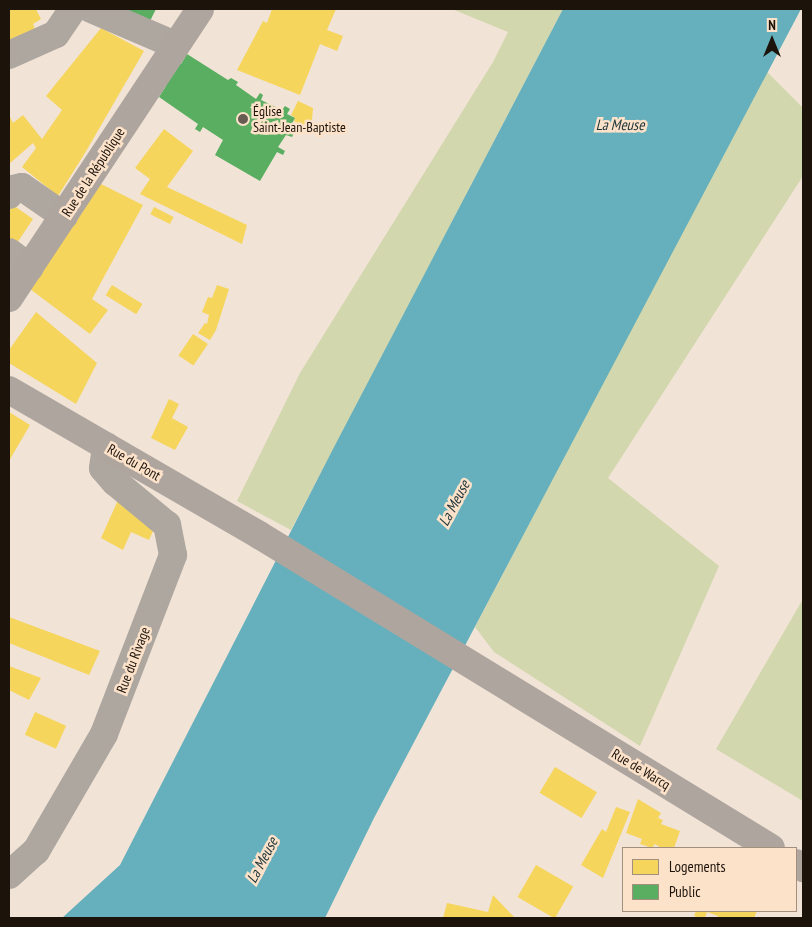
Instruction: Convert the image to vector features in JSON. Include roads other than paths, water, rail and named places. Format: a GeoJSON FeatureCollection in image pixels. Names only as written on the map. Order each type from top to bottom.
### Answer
{"type":"FeatureCollection","features":[{"type":"Feature","properties":{"kind":"main road","name":"Rue de la République"},"geometry":{"type":"LineString","coordinates":[[9,298],[19,260],[64,216],[200,9]]}},
{"type":"Feature","properties":{"kind":"main road","name":"Rue du Pont"},"geometry":{"type":"LineString","coordinates":[[9,390],[259,535],[511,690]]}},
{"type":"Feature","properties":{"kind":"main road","name":"Rue de Warcq"},"geometry":{"type":"LineString","coordinates":[[511,690],[769,847]]}},
{"type":"Feature","properties":{"kind":"street"},"geometry":{"type":"LineString","coordinates":[[9,55],[56,34],[73,9]]}},
{"type":"Feature","properties":{"kind":"street"},"geometry":{"type":"LineString","coordinates":[[91,9],[175,45]]}},
{"type":"Feature","properties":{"kind":"street"},"geometry":{"type":"LineString","coordinates":[[9,195],[13,189],[22,187],[64,216]]}},
{"type":"Feature","properties":{"kind":"street","name":"Rue du Rivage"},"geometry":{"type":"LineString","coordinates":[[9,875],[36,851],[104,734],[173,555],[167,525],[115,482],[103,468],[106,446]]}},
{"type":"Feature","properties":{"kind":"water","name":"La Meuse"},"geometry":{"type":"Polygon","coordinates":[[[563,9],[801,9],[374,818],[325,918],[62,918],[120,865],[333,449],[563,9]]]}},
{"type":"Feature","properties":{"kind":"place","name":"Église Saint-Jean-Baptiste"},"geometry":{"type":"Point","coordinates":[243,119]}}]}
